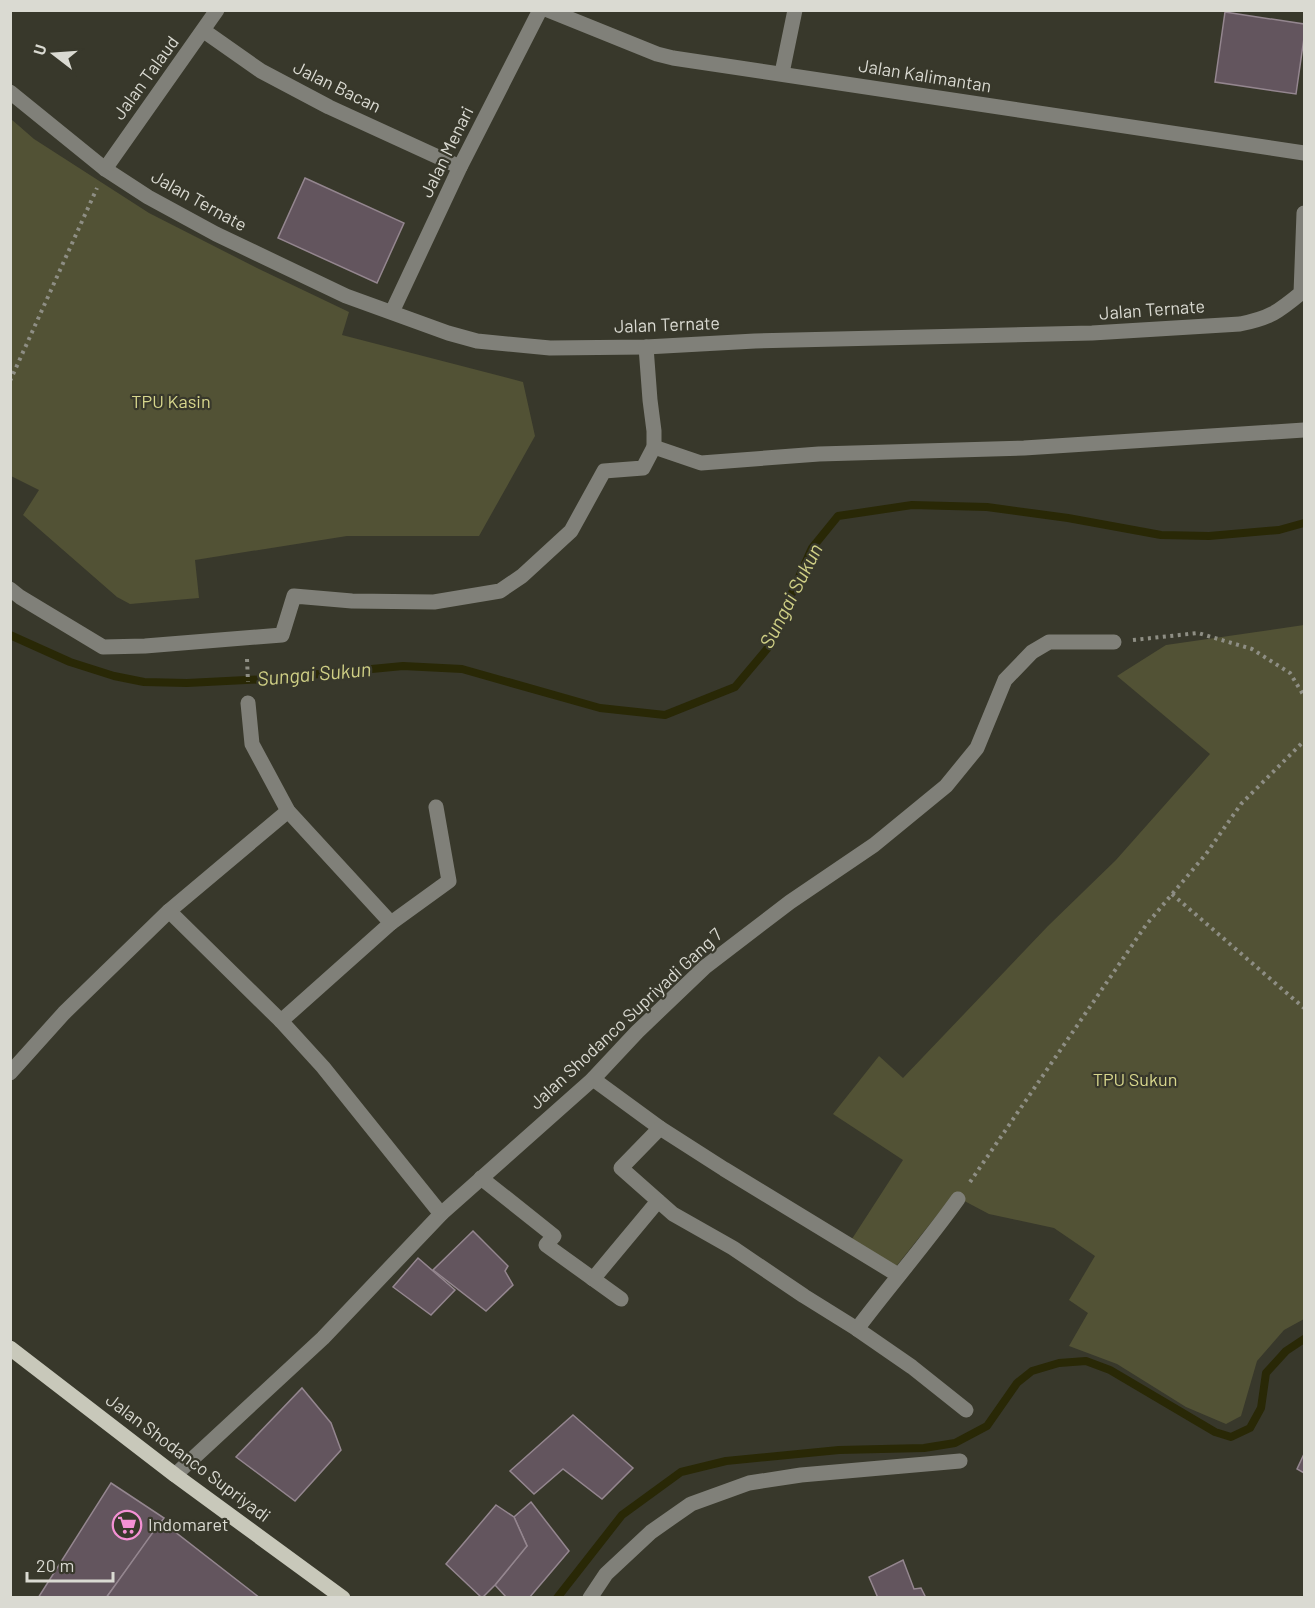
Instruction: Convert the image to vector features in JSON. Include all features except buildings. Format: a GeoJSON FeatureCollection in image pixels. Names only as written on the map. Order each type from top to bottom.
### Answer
{"type":"FeatureCollection","features":[{"type":"Feature","properties":{"kind":"main road","name":"Jalan Shodanco Supriyadi"},"geometry":{"type":"LineString","coordinates":[[10,1348],[175,1475],[342,1598]]}},
{"type":"Feature","properties":{"kind":"street","name":"Jalan Talaud"},"geometry":{"type":"LineString","coordinates":[[105,169],[218,10]]}},
{"type":"Feature","properties":{"kind":"street","name":"Jalan Menari"},"geometry":{"type":"LineString","coordinates":[[392,312],[460,166],[540,10]]}},
{"type":"Feature","properties":{"kind":"street","name":"Jalan Kalimantan"},"geometry":{"type":"LineString","coordinates":[[548,10],[657,54],[673,58],[1305,153]]}},
{"type":"Feature","properties":{"kind":"street"},"geometry":{"type":"LineString","coordinates":[[782,73],[795,10]]}},
{"type":"Feature","properties":{"kind":"street","name":"Jalan Bacan"},"geometry":{"type":"LineString","coordinates":[[204,31],[261,72],[329,107],[460,166]]}},
{"type":"Feature","properties":{"kind":"street","name":"Jalan Ternate"},"geometry":{"type":"LineString","coordinates":[[10,92],[105,169],[148,197],[216,234],[316,282],[448,333],[477,341],[550,348],[1092,333],[1240,324],[1262,320],[1279,312],[1303,291],[1305,213]]}},
{"type":"Feature","properties":{"kind":"street"},"geometry":{"type":"LineString","coordinates":[[10,589],[103,647],[282,635],[294,596],[351,601],[434,602],[500,591],[522,576],[571,531],[604,471],[643,468],[654,447],[646,347]]}},
{"type":"Feature","properties":{"kind":"street"},"geometry":{"type":"LineString","coordinates":[[654,447],[701,463],[819,454],[1024,448],[1305,430]]}},
{"type":"Feature","properties":{"kind":"street","name":"Jalan Shodanco Supriyadi Gang 7"},"geometry":{"type":"LineString","coordinates":[[175,1475],[323,1338],[441,1214],[593,1078],[705,967],[790,902],[874,845],[945,786],[977,748],[1005,680],[1032,652],[1049,642],[1114,642]]}},
{"type":"Feature","properties":{"kind":"street"},"geometry":{"type":"LineString","coordinates":[[248,703],[252,744],[288,811],[391,923]]}},
{"type":"Feature","properties":{"kind":"street"},"geometry":{"type":"LineString","coordinates":[[281,1021],[391,923],[449,882],[436,807]]}},
{"type":"Feature","properties":{"kind":"street"},"geometry":{"type":"LineString","coordinates":[[10,1073],[64,1013],[169,911],[288,811]]}},
{"type":"Feature","properties":{"kind":"street"},"geometry":{"type":"LineString","coordinates":[[169,911],[281,1021],[323,1066],[441,1214]]}},
{"type":"Feature","properties":{"kind":"street"},"geometry":{"type":"LineString","coordinates":[[593,1078],[660,1128],[898,1275]]}},
{"type":"Feature","properties":{"kind":"street"},"geometry":{"type":"LineString","coordinates":[[660,1128],[621,1168],[674,1214],[733,1248],[857,1329],[912,1367],[966,1410]]}},
{"type":"Feature","properties":{"kind":"street"},"geometry":{"type":"LineString","coordinates":[[481,1178],[554,1236],[546,1245],[621,1299]]}},
{"type":"Feature","properties":{"kind":"street"},"geometry":{"type":"LineString","coordinates":[[857,1329],[898,1275],[927,1243],[958,1199]]}},
{"type":"Feature","properties":{"kind":"street"},"geometry":{"type":"LineString","coordinates":[[593,1279],[658,1201]]}},
{"type":"Feature","properties":{"kind":"street"},"geometry":{"type":"LineString","coordinates":[[590,1598],[606,1574],[651,1532],[691,1504],[749,1483],[801,1475],[960,1461]]}},
{"type":"Feature","properties":{"kind":"path"},"geometry":{"type":"LineString","coordinates":[[10,381],[105,169]]}},
{"type":"Feature","properties":{"kind":"path"},"geometry":{"type":"LineString","coordinates":[[1114,642],[1198,633],[1252,649],[1290,673],[1305,696]]}},
{"type":"Feature","properties":{"kind":"path"},"geometry":{"type":"LineString","coordinates":[[247,639],[248,703]]}},
{"type":"Feature","properties":{"kind":"path"},"geometry":{"type":"LineString","coordinates":[[958,1199],[1146,925],[1206,854],[1241,804],[1305,741]]}},
{"type":"Feature","properties":{"kind":"path"},"geometry":{"type":"LineString","coordinates":[[1172,894],[1305,1008]]}},
{"type":"Feature","properties":{"kind":"green space","name":"TPU Kasin"},"geometry":{"type":"Polygon","coordinates":[[[11,119],[34,139],[149,213],[349,312],[342,335],[523,382],[535,436],[479,536],[347,536],[195,560],[199,598],[130,604],[117,597],[23,515],[39,490],[11,476],[11,119]]]}},
{"type":"Feature","properties":{"kind":"green space","name":"TPU Sukun"},"geometry":{"type":"Polygon","coordinates":[[[1304,625],[1304,1319],[1284,1330],[1257,1361],[1241,1416],[1226,1424],[1186,1407],[1117,1364],[1069,1346],[1088,1313],[1069,1300],[1095,1256],[1054,1228],[989,1214],[953,1195],[894,1269],[850,1242],[903,1160],[833,1114],[879,1056],[903,1078],[1048,926],[1116,860],[1210,754],[1117,676],[1166,645],[1304,625]]]}},
{"type":"Feature","properties":{"kind":"waterway","name":"Sungai Sukun"},"geometry":{"type":"LineString","coordinates":[[10,635],[70,662],[114,676],[144,682],[187,683],[267,679],[403,666],[462,669],[600,708],[665,715],[735,687],[767,649],[812,548],[838,516],[912,505],[987,507],[1068,518],[1161,535],[1209,536],[1279,530],[1304,523]]}},
{"type":"Feature","properties":{"kind":"waterway"},"geometry":{"type":"LineString","coordinates":[[557,1598],[622,1515],[681,1472],[726,1461],[839,1450],[924,1448],[955,1443],[987,1426],[1017,1383],[1032,1371],[1059,1363],[1086,1361],[1110,1370],[1215,1432],[1231,1437],[1250,1428],[1261,1408],[1266,1373],[1286,1351],[1304,1339]]}},
{"type":"Feature","properties":{"kind":"place","name":"Indomaret"},"geometry":{"type":"Point","coordinates":[127,1525]}}]}
